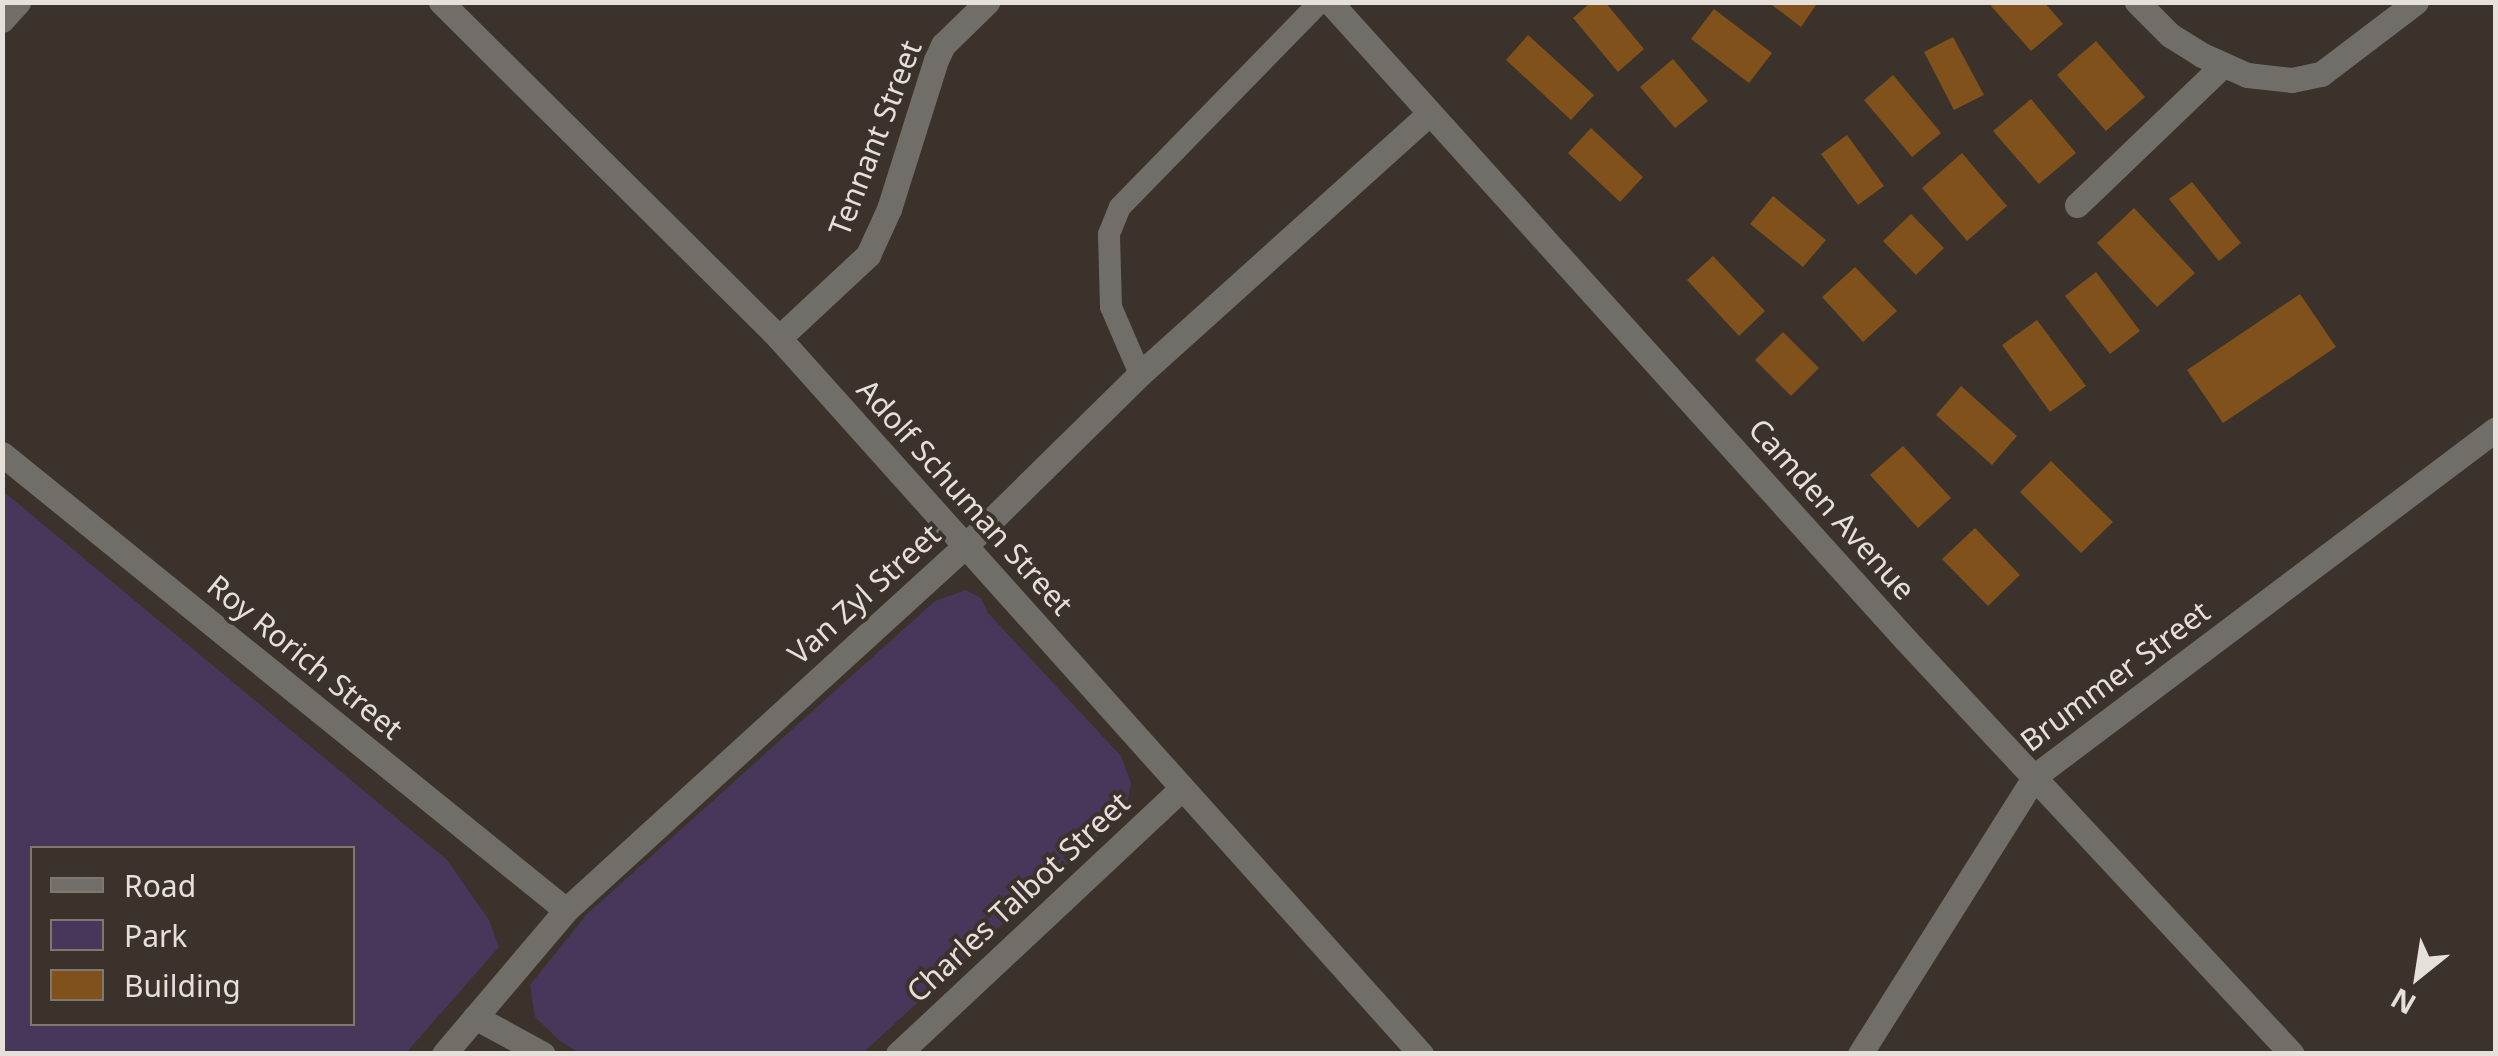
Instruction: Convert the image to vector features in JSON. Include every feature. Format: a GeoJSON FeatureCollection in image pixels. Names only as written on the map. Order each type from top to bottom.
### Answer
{"type":"FeatureCollection","features":[{"type":"Feature","properties":{"kind":"street"},"geometry":{"type":"LineString","coordinates":[[2,20],[18,2]]}},
{"type":"Feature","properties":{"kind":"street","name":"Adolf Schuman Street"},"geometry":{"type":"LineString","coordinates":[[441,2],[779,338],[1420,1054]]}},
{"type":"Feature","properties":{"kind":"street","name":"Tennant Street"},"geometry":{"type":"LineString","coordinates":[[779,338],[868,254],[888,209],[943,45],[987,2]]}},
{"type":"Feature","properties":{"kind":"street","name":"Camden Avenue"},"geometry":{"type":"LineString","coordinates":[[1330,2],[2292,1054]]}},
{"type":"Feature","properties":{"kind":"street"},"geometry":{"type":"LineString","coordinates":[[2137,2],[2170,35],[2223,65],[2247,75],[2292,80],[2321,74],[2416,2]]}},
{"type":"Feature","properties":{"kind":"street"},"geometry":{"type":"LineString","coordinates":[[2077,205],[2223,65]]}},
{"type":"Feature","properties":{"kind":"street","name":"Van Zyl Street"},"geometry":{"type":"LineString","coordinates":[[444,1054],[566,910],[965,546],[1140,374],[1430,113]]}},
{"type":"Feature","properties":{"kind":"street","name":"Brummer Street"},"geometry":{"type":"LineString","coordinates":[[1860,1054],[2035,776],[2496,429]]}},
{"type":"Feature","properties":{"kind":"street","name":"Roy Rorich Street"},"geometry":{"type":"LineString","coordinates":[[2,454],[566,910]]}},
{"type":"Feature","properties":{"kind":"street","name":"Charles Talbot Street"},"geometry":{"type":"LineString","coordinates":[[898,1054],[1182,788]]}},
{"type":"Feature","properties":{"kind":"street"},"geometry":{"type":"LineString","coordinates":[[475,1017],[543,1054]]}},
{"type":"Feature","properties":{"kind":"lane"},"geometry":{"type":"LineString","coordinates":[[1140,374],[1111,307],[1109,234],[1120,207],[1320,2]]}},
{"type":"Feature","properties":{"kind":"green space"},"geometry":{"type":"Polygon","coordinates":[[[3,491],[447,860],[489,920],[499,947],[406,1053],[3,1053],[3,491]]]}},
{"type":"Feature","properties":{"kind":"green space"},"geometry":{"type":"Polygon","coordinates":[[[966,590],[981,598],[988,613],[1121,756],[1131,783],[1126,810],[863,1053],[581,1054],[560,1041],[535,1017],[530,985],[587,914],[935,601],[966,590]]]}},
{"type":"Feature","properties":{"kind":"building"},"geometry":{"type":"Polygon","coordinates":[[[1591,2],[1605,2],[1644,49],[1618,72],[1573,18],[1591,2]]]}},
{"type":"Feature","properties":{"kind":"building"},"geometry":{"type":"Polygon","coordinates":[[[1768,2],[1818,2],[1801,27],[1768,2]]]}},
{"type":"Feature","properties":{"kind":"building"},"geometry":{"type":"Polygon","coordinates":[[[1995,2],[2044,2],[2063,24],[2031,51],[1991,6],[1995,2]]]}},
{"type":"Feature","properties":{"kind":"building"},"geometry":{"type":"Polygon","coordinates":[[[1714,9],[1772,53],[1749,83],[1691,39],[1714,9]]]}},
{"type":"Feature","properties":{"kind":"building"},"geometry":{"type":"Polygon","coordinates":[[[1528,35],[1594,95],[1571,120],[1506,60],[1528,35]]]}},
{"type":"Feature","properties":{"kind":"building"},"geometry":{"type":"Polygon","coordinates":[[[1953,37],[1984,95],[1954,110],[1924,52],[1953,37]]]}},
{"type":"Feature","properties":{"kind":"building"},"geometry":{"type":"Polygon","coordinates":[[[2096,41],[2145,97],[2106,131],[2057,75],[2096,41]]]}},
{"type":"Feature","properties":{"kind":"building"},"geometry":{"type":"Polygon","coordinates":[[[1673,59],[1708,101],[1675,128],[1640,87],[1673,59]]]}},
{"type":"Feature","properties":{"kind":"building"},"geometry":{"type":"Polygon","coordinates":[[[1893,75],[1941,133],[1912,157],[1864,100],[1893,75]]]}},
{"type":"Feature","properties":{"kind":"building"},"geometry":{"type":"Polygon","coordinates":[[[2031,99],[2076,153],[2039,184],[1993,131],[2031,99]]]}},
{"type":"Feature","properties":{"kind":"building"},"geometry":{"type":"Polygon","coordinates":[[[1591,128],[1643,177],[1620,202],[1568,153],[1591,128]]]}},
{"type":"Feature","properties":{"kind":"building"},"geometry":{"type":"Polygon","coordinates":[[[1847,135],[1884,186],[1858,205],[1821,154],[1847,135]]]}},
{"type":"Feature","properties":{"kind":"building"},"geometry":{"type":"Polygon","coordinates":[[[1962,153],[2007,206],[1967,241],[1922,188],[1962,153]]]}},
{"type":"Feature","properties":{"kind":"building"},"geometry":{"type":"Polygon","coordinates":[[[2192,182],[2241,243],[2219,261],[2169,199],[2192,182]]]}},
{"type":"Feature","properties":{"kind":"building"},"geometry":{"type":"Polygon","coordinates":[[[1773,196],[1826,240],[1803,267],[1750,224],[1773,196]]]}},
{"type":"Feature","properties":{"kind":"building"},"geometry":{"type":"Polygon","coordinates":[[[2134,208],[2195,273],[2157,307],[2097,243],[2134,208]]]}},
{"type":"Feature","properties":{"kind":"building"},"geometry":{"type":"Polygon","coordinates":[[[1911,214],[1944,248],[1916,275],[1883,241],[1911,214]]]}},
{"type":"Feature","properties":{"kind":"building"},"geometry":{"type":"Polygon","coordinates":[[[1713,256],[1765,311],[1739,336],[1687,280],[1713,256]]]}},
{"type":"Feature","properties":{"kind":"building"},"geometry":{"type":"Polygon","coordinates":[[[1855,267],[1897,311],[1863,342],[1822,297],[1855,267]]]}},
{"type":"Feature","properties":{"kind":"building"},"geometry":{"type":"Polygon","coordinates":[[[2096,272],[2140,331],[2110,354],[2065,296],[2096,272]]]}},
{"type":"Feature","properties":{"kind":"building"},"geometry":{"type":"Polygon","coordinates":[[[2300,294],[2336,347],[2223,423],[2187,370],[2300,294]]]}},
{"type":"Feature","properties":{"kind":"building"},"geometry":{"type":"Polygon","coordinates":[[[2037,320],[2086,386],[2050,412],[2002,345],[2037,320]]]}},
{"type":"Feature","properties":{"kind":"building"},"geometry":{"type":"Polygon","coordinates":[[[1783,332],[1819,368],[1791,396],[1755,360],[1783,332]]]}},
{"type":"Feature","properties":{"kind":"building"},"geometry":{"type":"Polygon","coordinates":[[[1961,386],[2017,436],[1992,465],[1936,415],[1961,386]]]}},
{"type":"Feature","properties":{"kind":"building"},"geometry":{"type":"Polygon","coordinates":[[[1903,446],[1951,498],[1918,528],[1870,475],[1903,446]]]}},
{"type":"Feature","properties":{"kind":"building"},"geometry":{"type":"Polygon","coordinates":[[[2051,461],[2113,522],[2081,553],[2020,492],[2051,461]]]}},
{"type":"Feature","properties":{"kind":"building"},"geometry":{"type":"Polygon","coordinates":[[[1975,528],[2020,575],[1988,606],[1942,559],[1975,528]]]}}]}
